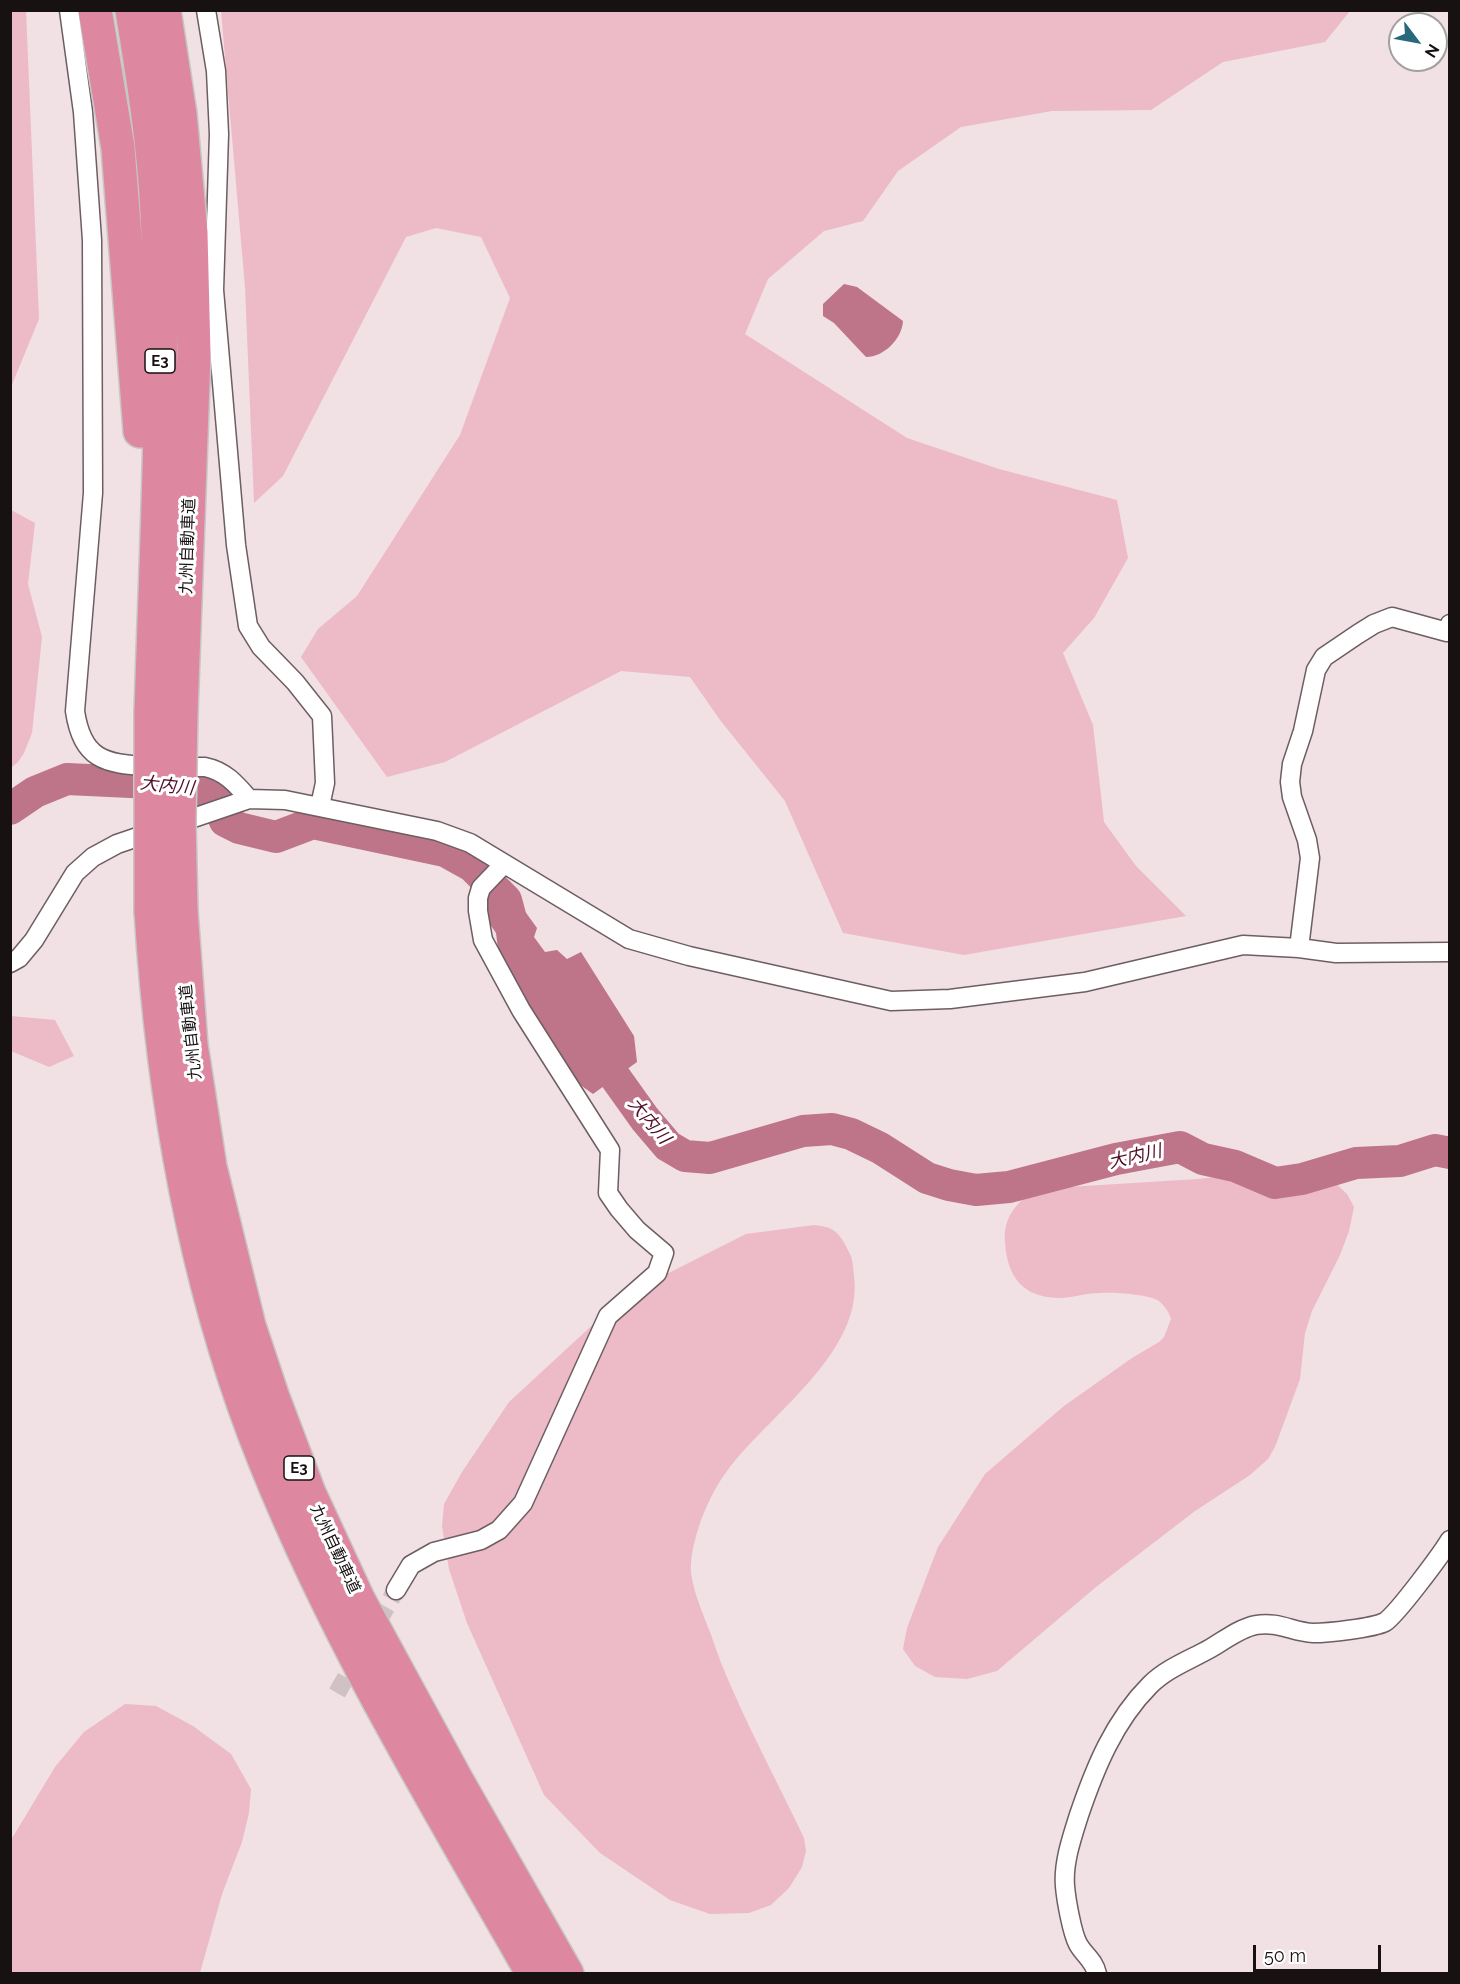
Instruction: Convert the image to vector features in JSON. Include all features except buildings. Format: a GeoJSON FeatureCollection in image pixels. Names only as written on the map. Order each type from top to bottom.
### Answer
{"type":"FeatureCollection","features":[{"type":"Feature","properties":{"kind":"highway"},"geometry":{"type":"LineString","coordinates":[[95,10],[118,147],[140,433],[153,672]]}},
{"type":"Feature","properties":{"kind":"highway","name":"九州自動車道"},"geometry":{"type":"LineString","coordinates":[[132,10],[147,97],[157,213],[159,512],[153,672],[166,713],[179,821],[156,990],[182,1178],[220,1332],[253,1432],[291,1525],[333,1615],[430,1794],[533,1974]]}},
{"type":"Feature","properties":{"kind":"highway","name":"九州自動車道"},"geometry":{"type":"LineString","coordinates":[[165,15],[180,114],[191,233],[194,343],[190,489],[166,713]]}},
{"type":"Feature","properties":{"kind":"highway","name":"九州自動車道"},"geometry":{"type":"LineString","coordinates":[[166,911],[191,1045],[210,1167],[249,1326],[276,1406],[309,1493],[358,1599],[457,1781],[567,1974]]}},
{"type":"Feature","properties":{"kind":"street"},"geometry":{"type":"LineString","coordinates":[[69,10],[83,112],[92,240],[93,494],[75,711],[77,723],[80,736],[90,750],[111,763],[205,767],[218,770],[232,780],[249,799]]}},
{"type":"Feature","properties":{"kind":"street"},"geometry":{"type":"LineString","coordinates":[[206,10],[216,71],[219,134],[214,290],[236,545],[248,626],[261,647],[295,682],[322,716],[325,783],[321,806]]}},
{"type":"Feature","properties":{"kind":"street"},"geometry":{"type":"LineString","coordinates":[[1299,948],[1310,858],[1307,840],[1292,797],[1290,782],[1292,764],[1303,730],[1316,670],[1324,657],[1374,624],[1392,617],[1447,632],[1449,624]]}},
{"type":"Feature","properties":{"kind":"street"},"geometry":{"type":"LineString","coordinates":[[10,963],[19,958],[34,940],[75,873],[93,857],[117,844],[249,799],[285,800],[321,806],[437,831],[470,843],[629,939],[689,956],[891,1001],[950,999],[1084,982],[1243,945],[1299,948],[1336,953],[1449,952]]}},
{"type":"Feature","properties":{"kind":"street"},"geometry":{"type":"LineString","coordinates":[[396,1590],[411,1565],[435,1552],[481,1540],[499,1530],[522,1503],[608,1316],[657,1273],[664,1253],[637,1230],[609,1193],[610,1150],[520,1010],[483,940],[478,898],[481,888],[503,865]]}},
{"type":"Feature","properties":{"kind":"street"},"geometry":{"type":"LineString","coordinates":[[1097,1974],[1095,1967],[1078,1945],[1074,1934],[1065,1886],[1065,1873],[1075,1828],[1098,1763],[1110,1738],[1134,1702],[1151,1684],[1177,1664],[1255,1625],[1273,1624],[1318,1633],[1376,1625],[1386,1621],[1397,1610],[1449,1540]]}},
{"type":"Feature","properties":{"kind":"shaded area"},"geometry":{"type":"Polygon","coordinates":[[[26,10],[39,319],[11,387],[10,11],[26,10]]]}},
{"type":"Feature","properties":{"kind":"shaded area"},"geometry":{"type":"Polygon","coordinates":[[[221,11],[1350,11],[1325,42],[1223,62],[1151,110],[1052,111],[961,127],[898,171],[863,221],[824,231],[768,279],[745,334],[907,438],[999,469],[1117,500],[1128,558],[1094,618],[1063,653],[1093,725],[1104,822],[1136,866],[1186,916],[964,955],[843,933],[785,801],[720,720],[690,677],[621,671],[445,762],[387,777],[301,657],[318,629],[357,596],[460,435],[510,298],[481,237],[436,228],[406,237],[283,476],[254,503],[245,287],[221,11]]]}},
{"type":"Feature","properties":{"kind":"shaded area"},"geometry":{"type":"Polygon","coordinates":[[[844,284],[857,287],[903,321],[896,340],[879,354],[866,357],[834,323],[823,316],[823,304],[844,284]]]}},
{"type":"Feature","properties":{"kind":"shaded area"},"geometry":{"type":"Polygon","coordinates":[[[11,510],[35,523],[28,584],[42,637],[32,733],[24,753],[11,768],[11,510]]]}},
{"type":"Feature","properties":{"kind":"shaded area"},"geometry":{"type":"Polygon","coordinates":[[[511,892],[537,928],[534,937],[545,952],[557,950],[567,959],[581,952],[634,1036],[637,1062],[593,1094],[569,1077],[500,965],[496,933],[485,917],[484,906],[500,902],[511,892]]]}},
{"type":"Feature","properties":{"kind":"shaded area"},"geometry":{"type":"Polygon","coordinates":[[[11,1016],[55,1020],[74,1056],[49,1067],[11,1051],[11,1016]]]}},
{"type":"Feature","properties":{"kind":"shaded area"},"geometry":{"type":"Polygon","coordinates":[[[1307,1167],[1317,1169],[1328,1176],[1347,1194],[1354,1207],[1349,1231],[1340,1255],[1312,1311],[1305,1333],[1300,1379],[1275,1447],[1268,1459],[1250,1475],[1195,1511],[1096,1587],[997,1671],[967,1679],[935,1677],[915,1666],[903,1649],[907,1628],[938,1547],[985,1474],[1064,1406],[1132,1358],[1159,1342],[1164,1337],[1171,1319],[1159,1301],[1147,1297],[1106,1293],[1058,1298],[1045,1297],[1026,1289],[1013,1274],[1006,1254],[1006,1225],[1017,1205],[1036,1189],[1198,1179],[1307,1167]]]}},
{"type":"Feature","properties":{"kind":"shaded area"},"geometry":{"type":"Polygon","coordinates":[[[814,1225],[828,1228],[836,1233],[852,1259],[853,1304],[844,1331],[829,1357],[810,1381],[745,1450],[720,1481],[708,1502],[699,1527],[691,1563],[697,1598],[724,1669],[804,1838],[806,1851],[802,1867],[789,1888],[771,1905],[749,1913],[710,1914],[670,1900],[600,1853],[544,1795],[467,1623],[449,1569],[442,1526],[444,1504],[462,1472],[509,1402],[625,1295],[746,1234],[814,1225]]]}},
{"type":"Feature","properties":{"kind":"shaded area"},"geometry":{"type":"Polygon","coordinates":[[[125,1704],[156,1706],[193,1726],[231,1754],[251,1789],[249,1813],[242,1842],[222,1894],[200,1973],[11,1973],[11,1840],[55,1767],[84,1732],[125,1704]]]}},
{"type":"Feature","properties":{"kind":"waterway","name":"大内川"},"geometry":{"type":"LineString","coordinates":[[10,809],[35,792],[67,779],[195,785],[215,799],[225,821],[239,828],[276,837],[313,823],[445,851],[472,866],[506,900],[516,938]]}},
{"type":"Feature","properties":{"kind":"waterway","name":"大内川"},"geometry":{"type":"LineString","coordinates":[[590,1042],[645,1119],[668,1146],[685,1156],[710,1158],[803,1131],[832,1129],[851,1134],[880,1148],[927,1178],[976,1190],[1009,1187],[1116,1159],[1180,1147],[1203,1159],[1235,1166],[1275,1183],[1302,1179],[1356,1163],[1400,1161],[1435,1150],[1450,1153]]}},
{"type":"Feature","properties":{"kind":"tunnel"},"geometry":{"type":"LineString","coordinates":[[337,1693],[396,1590]]}}]}
